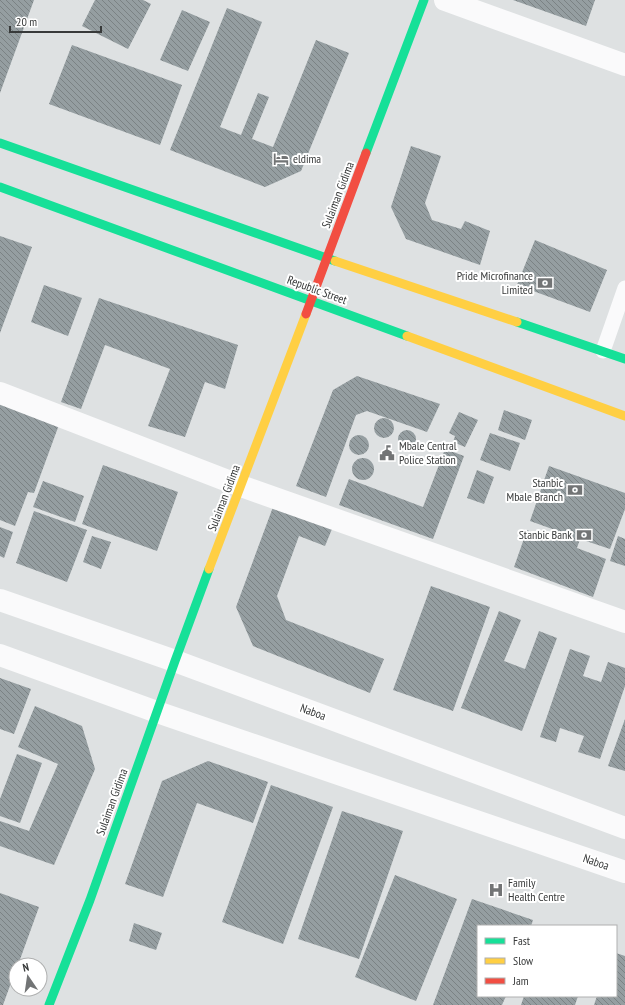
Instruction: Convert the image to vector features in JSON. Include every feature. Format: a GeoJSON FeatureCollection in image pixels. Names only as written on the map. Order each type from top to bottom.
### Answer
{"type":"FeatureCollection","features":[{"type":"Feature","properties":{"kind":"main road","name":"Sulaiman Gidima"},"geometry":{"type":"LineString","coordinates":[[49,1005],[90,900],[175,661],[424,0]]}},
{"type":"Feature","properties":{"kind":"main road"},"geometry":{"type":"LineString","coordinates":[[0,143],[327,258],[625,359]]}},
{"type":"Feature","properties":{"kind":"main road","name":"Republic Street"},"geometry":{"type":"LineString","coordinates":[[0,187],[625,416]]}},
{"type":"Feature","properties":{"kind":"street"},"geometry":{"type":"LineString","coordinates":[[445,0],[625,65]]}},
{"type":"Feature","properties":{"kind":"street"},"geometry":{"type":"LineString","coordinates":[[0,393],[241,486],[625,622]]}},
{"type":"Feature","properties":{"kind":"street","name":"Naboa"},"geometry":{"type":"LineString","coordinates":[[0,600],[175,661],[625,828]]}},
{"type":"Feature","properties":{"kind":"street","name":"Naboa"},"geometry":{"type":"LineString","coordinates":[[0,655],[157,712],[625,872]]}},
{"type":"Feature","properties":{"kind":"lane"},"geometry":{"type":"LineString","coordinates":[[602,351],[625,288]]}},
{"type":"Feature","properties":{"kind":"building"},"geometry":{"type":"Polygon","coordinates":[[[0,0],[34,0],[0,93],[0,0]]]}},
{"type":"Feature","properties":{"kind":"building"},"geometry":{"type":"Polygon","coordinates":[[[95,0],[143,0],[151,4],[128,49],[82,26],[95,0]]]}},
{"type":"Feature","properties":{"kind":"building"},"geometry":{"type":"Polygon","coordinates":[[[513,0],[595,0],[586,26],[513,0]]]}},
{"type":"Feature","properties":{"kind":"building"},"geometry":{"type":"Polygon","coordinates":[[[227,8],[262,22],[220,127],[241,135],[258,93],[269,97],[252,139],[273,147],[316,40],[349,53],[301,171],[265,187],[170,150],[227,8]]]}},
{"type":"Feature","properties":{"kind":"building"},"geometry":{"type":"Polygon","coordinates":[[[182,10],[210,22],[188,71],[160,60],[182,10]]]}},
{"type":"Feature","properties":{"kind":"building"},"geometry":{"type":"Polygon","coordinates":[[[72,45],[182,85],[160,145],[49,104],[72,45]]]}},
{"type":"Feature","properties":{"kind":"building"},"geometry":{"type":"Polygon","coordinates":[[[411,146],[441,156],[425,203],[432,220],[461,229],[465,221],[490,231],[480,265],[406,239],[391,207],[411,146]]]}},
{"type":"Feature","properties":{"kind":"building"},"geometry":{"type":"Polygon","coordinates":[[[0,236],[32,247],[0,333],[0,236]]]}},
{"type":"Feature","properties":{"kind":"building"},"geometry":{"type":"Polygon","coordinates":[[[535,240],[607,270],[590,312],[517,285],[535,240]]]}},
{"type":"Feature","properties":{"kind":"building"},"geometry":{"type":"Polygon","coordinates":[[[44,285],[82,298],[68,336],[31,322],[44,285]]]}},
{"type":"Feature","properties":{"kind":"building"},"geometry":{"type":"Polygon","coordinates":[[[99,298],[238,345],[225,389],[205,382],[185,437],[148,426],[170,369],[105,345],[81,409],[61,402],[99,298]]]}},
{"type":"Feature","properties":{"kind":"building"},"geometry":{"type":"Polygon","coordinates":[[[357,376],[440,404],[427,432],[367,411],[356,415],[326,497],[296,486],[333,390],[357,376]]]}},
{"type":"Feature","properties":{"kind":"building"},"geometry":{"type":"Polygon","coordinates":[[[0,401],[60,422],[34,493],[28,492],[15,526],[0,520],[0,401]]]}},
{"type":"Feature","properties":{"kind":"building"},"geometry":{"type":"Polygon","coordinates":[[[504,410],[532,420],[525,440],[498,430],[504,410]]]}},
{"type":"Feature","properties":{"kind":"building"},"geometry":{"type":"Polygon","coordinates":[[[459,412],[478,420],[465,447],[453,442],[455,436],[449,433],[459,412]]]}},
{"type":"Feature","properties":{"kind":"building"},"geometry":{"type":"Polygon","coordinates":[[[384,418],[391,421],[394,428],[391,435],[384,438],[377,435],[374,428],[377,421],[384,418]]]}},
{"type":"Feature","properties":{"kind":"building"},"geometry":{"type":"Polygon","coordinates":[[[407,430],[413,433],[416,439],[413,445],[407,448],[401,445],[398,439],[401,433],[407,430]]]}},
{"type":"Feature","properties":{"kind":"building"},"geometry":{"type":"Polygon","coordinates":[[[490,433],[520,443],[510,471],[480,460],[490,433]]]}},
{"type":"Feature","properties":{"kind":"building"},"geometry":{"type":"Polygon","coordinates":[[[359,435],[366,438],[369,445],[366,452],[359,455],[352,452],[349,445],[352,438],[359,435]]]}},
{"type":"Feature","properties":{"kind":"building"},"geometry":{"type":"Polygon","coordinates":[[[445,449],[464,456],[433,539],[339,505],[349,479],[423,507],[445,449]]]}},
{"type":"Feature","properties":{"kind":"building"},"geometry":{"type":"Polygon","coordinates":[[[363,458],[371,461],[374,469],[371,477],[363,480],[355,477],[352,469],[355,461],[363,458]]]}},
{"type":"Feature","properties":{"kind":"building"},"geometry":{"type":"Polygon","coordinates":[[[103,465],[178,492],[157,551],[82,524],[103,465]]]}},
{"type":"Feature","properties":{"kind":"building","name":"Stanbic Bank"},"geometry":{"type":"Polygon","coordinates":[[[549,466],[625,493],[625,509],[610,549],[580,539],[577,548],[606,559],[593,597],[514,567],[527,530],[551,541],[555,530],[530,521],[549,466]]]}},
{"type":"Feature","properties":{"kind":"building"},"geometry":{"type":"Polygon","coordinates":[[[477,470],[494,477],[484,504],[467,498],[477,470]]]}},
{"type":"Feature","properties":{"kind":"building"},"geometry":{"type":"Polygon","coordinates":[[[43,481],[84,496],[75,522],[33,507],[43,481]]]}},
{"type":"Feature","properties":{"kind":"building"},"geometry":{"type":"Polygon","coordinates":[[[273,507],[332,529],[325,546],[299,536],[277,596],[286,620],[384,659],[370,693],[253,646],[236,607],[273,507]]]}},
{"type":"Feature","properties":{"kind":"building"},"geometry":{"type":"Polygon","coordinates":[[[34,511],[87,530],[67,582],[16,563],[34,511]]]}},
{"type":"Feature","properties":{"kind":"building"},"geometry":{"type":"Polygon","coordinates":[[[0,527],[13,532],[4,558],[0,556],[0,527]]]}},
{"type":"Feature","properties":{"kind":"building"},"geometry":{"type":"Polygon","coordinates":[[[92,536],[111,542],[101,569],[83,562],[92,536]]]}},
{"type":"Feature","properties":{"kind":"building"},"geometry":{"type":"Polygon","coordinates":[[[618,536],[625,539],[625,566],[610,561],[618,536]]]}},
{"type":"Feature","properties":{"kind":"building"},"geometry":{"type":"Polygon","coordinates":[[[431,586],[490,607],[453,711],[393,690],[431,586]]]}},
{"type":"Feature","properties":{"kind":"building"},"geometry":{"type":"Polygon","coordinates":[[[499,611],[521,620],[504,661],[525,669],[539,631],[557,638],[522,731],[461,708],[499,611]]]}},
{"type":"Feature","properties":{"kind":"building"},"geometry":{"type":"Polygon","coordinates":[[[570,649],[590,656],[583,676],[601,682],[608,662],[625,668],[625,686],[600,759],[578,752],[584,736],[560,728],[556,742],[540,737],[570,649]]]}},
{"type":"Feature","properties":{"kind":"building"},"geometry":{"type":"Polygon","coordinates":[[[0,678],[31,689],[14,734],[0,729],[0,678]]]}},
{"type":"Feature","properties":{"kind":"building"},"geometry":{"type":"Polygon","coordinates":[[[35,706],[82,726],[95,769],[54,865],[0,846],[0,821],[29,831],[58,764],[18,747],[35,706]]]}},
{"type":"Feature","properties":{"kind":"building"},"geometry":{"type":"Polygon","coordinates":[[[625,719],[625,771],[608,766],[625,719]]]}},
{"type":"Feature","properties":{"kind":"building"},"geometry":{"type":"Polygon","coordinates":[[[17,754],[42,763],[20,823],[0,816],[0,799],[17,754]]]}},
{"type":"Feature","properties":{"kind":"building"},"geometry":{"type":"Polygon","coordinates":[[[208,761],[268,782],[253,823],[197,803],[163,897],[125,884],[162,781],[208,761]]]}},
{"type":"Feature","properties":{"kind":"building"},"geometry":{"type":"Polygon","coordinates":[[[271,785],[333,807],[283,944],[222,922],[271,785]]]}},
{"type":"Feature","properties":{"kind":"building"},"geometry":{"type":"Polygon","coordinates":[[[342,811],[403,831],[359,959],[298,939],[342,811]]]}},
{"type":"Feature","properties":{"kind":"building"},"geometry":{"type":"Polygon","coordinates":[[[395,875],[457,899],[416,1001],[355,977],[395,875]]]}},
{"type":"Feature","properties":{"kind":"building"},"geometry":{"type":"Polygon","coordinates":[[[0,893],[39,907],[21,957],[8,957],[8,991],[3,1005],[0,1005],[0,893]]]}},
{"type":"Feature","properties":{"kind":"building"},"geometry":{"type":"Polygon","coordinates":[[[472,899],[533,920],[531,925],[477,925],[477,997],[506,997],[502,1005],[433,1005],[472,899]]]}},
{"type":"Feature","properties":{"kind":"building"},"geometry":{"type":"Polygon","coordinates":[[[134,923],[162,933],[156,950],[129,941],[134,923]]]}},
{"type":"Feature","properties":{"kind":"building"},"geometry":{"type":"Polygon","coordinates":[[[617,953],[625,956],[625,1005],[594,1005],[597,997],[617,997],[617,953]]]}},
{"type":"Feature","properties":{"kind":"building"},"geometry":{"type":"Polygon","coordinates":[[[524,997],[578,997],[575,1005],[521,1005],[524,997]]]}},
{"type":"Feature","properties":{"kind":"traffic: fast"},"geometry":{"type":"LineString","coordinates":[[366,153],[424,0]]}},
{"type":"Feature","properties":{"kind":"traffic: fast"},"geometry":{"type":"LineString","coordinates":[[0,143],[335,261]]}},
{"type":"Feature","properties":{"kind":"traffic: fast"},"geometry":{"type":"LineString","coordinates":[[0,187],[407,336]]}},
{"type":"Feature","properties":{"kind":"traffic: fast"},"geometry":{"type":"LineString","coordinates":[[517,322],[625,359]]}},
{"type":"Feature","properties":{"kind":"traffic: fast"},"geometry":{"type":"LineString","coordinates":[[49,1005],[90,900],[209,569]]}},
{"type":"Feature","properties":{"kind":"traffic: slow"},"geometry":{"type":"LineString","coordinates":[[335,261],[517,322]]}},
{"type":"Feature","properties":{"kind":"traffic: slow"},"geometry":{"type":"LineString","coordinates":[[209,569],[306,314]]}},
{"type":"Feature","properties":{"kind":"traffic: slow"},"geometry":{"type":"LineString","coordinates":[[407,336],[625,416]]}},
{"type":"Feature","properties":{"kind":"traffic: jam"},"geometry":{"type":"LineString","coordinates":[[306,314],[366,153]]}},
{"type":"Feature","properties":{"kind":"place","name":"eldima"},"geometry":{"type":"Point","coordinates":[281,159]}},
{"type":"Feature","properties":{"kind":"place","name":"Pride Microfinance Limited"},"geometry":{"type":"Point","coordinates":[545,283]}},
{"type":"Feature","properties":{"kind":"place","name":"Mbale Central Police Station"},"geometry":{"type":"Point","coordinates":[387,453]}},
{"type":"Feature","properties":{"kind":"place","name":"Stanbic Mbale Branch"},"geometry":{"type":"Point","coordinates":[575,490]}},
{"type":"Feature","properties":{"kind":"place","name":"Stanbic Bank"},"geometry":{"type":"Point","coordinates":[584,535]}},
{"type":"Feature","properties":{"kind":"place","name":"Family Health Centre"},"geometry":{"type":"Point","coordinates":[496,890]}}]}
